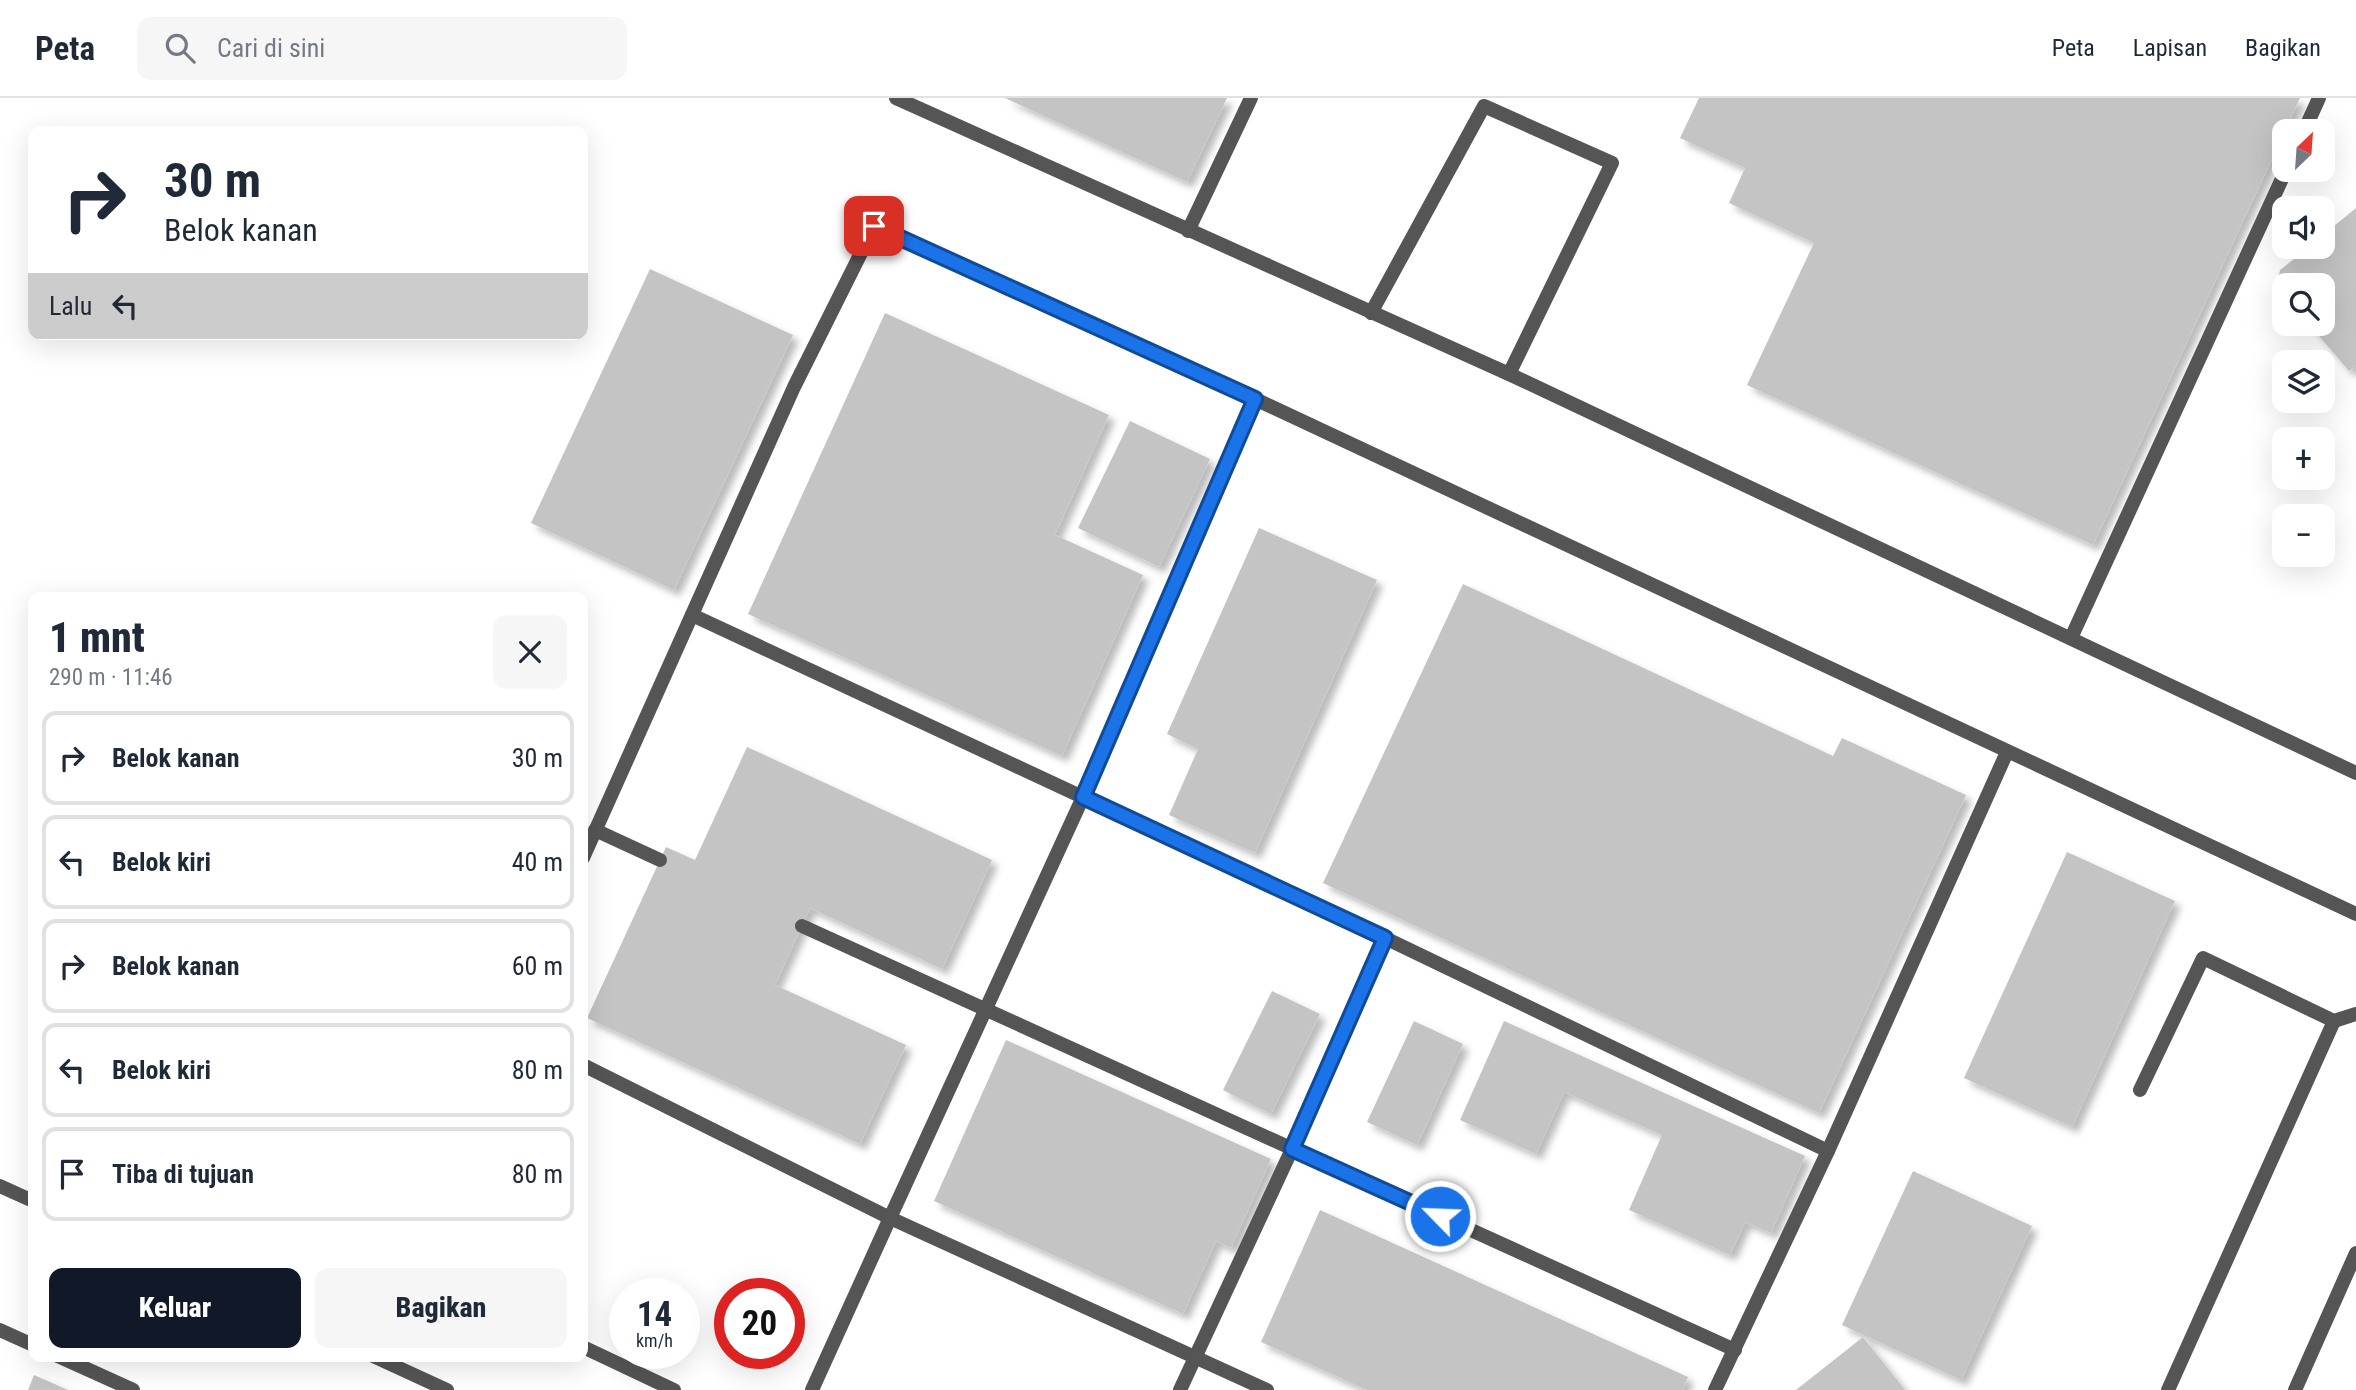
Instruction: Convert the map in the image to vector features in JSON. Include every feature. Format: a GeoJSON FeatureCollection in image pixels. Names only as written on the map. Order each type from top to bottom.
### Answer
{"type":"FeatureCollection","features":[{"type":"Feature","properties":{"kind":"street"},"geometry":{"type":"LineString","coordinates":[[897,98],[1509,374],[2356,773]]}},
{"type":"Feature","properties":{"kind":"street"},"geometry":{"type":"LineString","coordinates":[[1188,231],[1251,98]]}},
{"type":"Feature","properties":{"kind":"street"},"geometry":{"type":"LineString","coordinates":[[2309,119],[2319,98]]}},
{"type":"Feature","properties":{"kind":"street"},"geometry":{"type":"LineString","coordinates":[[1371,313],[1484,106],[1612,163],[1509,374]]}},
{"type":"Feature","properties":{"kind":"street"},"geometry":{"type":"LineString","coordinates":[[2071,638],[2280,182]]}},
{"type":"Feature","properties":{"kind":"street"},"geometry":{"type":"LineString","coordinates":[[588,848],[794,387],[874,226],[1255,399],[2356,914]]}},
{"type":"Feature","properties":{"kind":"street"},"geometry":{"type":"LineString","coordinates":[[812,1390],[1083,797],[1255,399]]}},
{"type":"Feature","properties":{"kind":"street"},"geometry":{"type":"LineString","coordinates":[[692,615],[1385,938],[1828,1151]]}},
{"type":"Feature","properties":{"kind":"street"},"geometry":{"type":"LineString","coordinates":[[1715,1390],[1828,1151],[2007,752]]}},
{"type":"Feature","properties":{"kind":"street"},"geometry":{"type":"LineString","coordinates":[[596,831],[660,860]]}},
{"type":"Feature","properties":{"kind":"street"},"geometry":{"type":"LineString","coordinates":[[802,926],[1735,1350]]}},
{"type":"Feature","properties":{"kind":"street"},"geometry":{"type":"LineString","coordinates":[[1180,1390],[1292,1149],[1385,938]]}},
{"type":"Feature","properties":{"kind":"street"},"geometry":{"type":"LineString","coordinates":[[2140,1090],[2203,958],[2334,1021],[2356,1014]]}},
{"type":"Feature","properties":{"kind":"street"},"geometry":{"type":"LineString","coordinates":[[2168,1390],[2334,1021]]}},
{"type":"Feature","properties":{"kind":"street"},"geometry":{"type":"LineString","coordinates":[[588,1067],[890,1218],[1267,1390]]}},
{"type":"Feature","properties":{"kind":"street"},"geometry":{"type":"LineString","coordinates":[[0,1186],[28,1199]]}},
{"type":"Feature","properties":{"kind":"street"},"geometry":{"type":"LineString","coordinates":[[2295,1390],[2356,1253]]}},
{"type":"Feature","properties":{"kind":"street"},"geometry":{"type":"LineString","coordinates":[[0,1330],[28,1343]]}},
{"type":"Feature","properties":{"kind":"street"},"geometry":{"type":"LineString","coordinates":[[588,1349],[674,1390]]}},
{"type":"Feature","properties":{"kind":"street"},"geometry":{"type":"LineString","coordinates":[[71,1362],[133,1390]]}},
{"type":"Feature","properties":{"kind":"street"},"geometry":{"type":"LineString","coordinates":[[386,1362],[447,1390]]}},
{"type":"Feature","properties":{"kind":"building"},"geometry":{"type":"Polygon","coordinates":[[[1005,98],[1227,98],[1187,182],[1005,98]]]}},
{"type":"Feature","properties":{"kind":"building"},"geometry":{"type":"Polygon","coordinates":[[[1699,98],[2300,98],[2290,119],[2272,119],[2272,158],[2093,545],[1747,385],[1814,243],[1729,203],[1745,168],[1680,138],[1699,98]]]}},
{"type":"Feature","properties":{"kind":"building"},"geometry":{"type":"Polygon","coordinates":[[[2356,208],[2356,365],[2349,371],[2335,355],[2335,350],[2331,350],[2319,336],[2335,336],[2335,273],[2279,273],[2294,259],[2335,259],[2335,225],[2356,208]]]}},
{"type":"Feature","properties":{"kind":"building"},"geometry":{"type":"Polygon","coordinates":[[[650,269],[793,335],[674,590],[531,523],[650,269]]]}},
{"type":"Feature","properties":{"kind":"building"},"geometry":{"type":"Polygon","coordinates":[[[885,313],[1109,415],[1055,535],[1143,575],[1062,756],[748,614],[885,313]]]}},
{"type":"Feature","properties":{"kind":"building"},"geometry":{"type":"Polygon","coordinates":[[[1130,421],[1210,459],[1159,567],[1078,528],[1130,421]]]}},
{"type":"Feature","properties":{"kind":"building"},"geometry":{"type":"Polygon","coordinates":[[[1259,528],[1377,580],[1255,853],[1169,815],[1198,749],[1167,734],[1259,528]]]}},
{"type":"Feature","properties":{"kind":"building"},"geometry":{"type":"Polygon","coordinates":[[[1463,584],[1833,756],[1842,738],[1966,795],[1819,1113],[1323,883],[1463,584]]]}},
{"type":"Feature","properties":{"kind":"building"},"geometry":{"type":"Polygon","coordinates":[[[747,747],[992,860],[942,969],[810,908],[775,985],[906,1045],[860,1144],[588,1018],[666,847],[695,860],[747,747]]]}},
{"type":"Feature","properties":{"kind":"building"},"geometry":{"type":"Polygon","coordinates":[[[2067,852],[2175,901],[2072,1127],[1964,1078],[2067,852]]]}},
{"type":"Feature","properties":{"kind":"building"},"geometry":{"type":"Polygon","coordinates":[[[1272,991],[1320,1014],[1271,1114],[1223,1090],[1272,991]]]}},
{"type":"Feature","properties":{"kind":"building"},"geometry":{"type":"Polygon","coordinates":[[[1414,1021],[1463,1044],[1417,1145],[1367,1122],[1414,1021]]]}},
{"type":"Feature","properties":{"kind":"building"},"geometry":{"type":"Polygon","coordinates":[[[1504,1021],[1805,1156],[1771,1233],[1745,1222],[1730,1255],[1629,1210],[1662,1135],[1564,1092],[1536,1154],[1460,1120],[1504,1021]]]}},
{"type":"Feature","properties":{"kind":"building"},"geometry":{"type":"Polygon","coordinates":[[[1006,1040],[1271,1159],[1231,1248],[1216,1241],[1183,1314],[934,1201],[1006,1040]]]}},
{"type":"Feature","properties":{"kind":"building"},"geometry":{"type":"Polygon","coordinates":[[[1913,1171],[2032,1226],[1961,1380],[1842,1325],[1913,1171]]]}},
{"type":"Feature","properties":{"kind":"building"},"geometry":{"type":"Polygon","coordinates":[[[1320,1210],[1688,1377],[1683,1390],[1367,1390],[1261,1342],[1320,1210]]]}},
{"type":"Feature","properties":{"kind":"building"},"geometry":{"type":"Polygon","coordinates":[[[1863,1337],[1905,1390],[1796,1390],[1863,1337]]]}},
{"type":"Feature","properties":{"kind":"building"},"geometry":{"type":"Polygon","coordinates":[[[34,1375],[68,1390],[28,1390],[34,1375]]]}},
{"type":"Feature","properties":{"kind":"route"},"geometry":{"type":"LineString","coordinates":[[874,226],[1255,399],[1083,797],[1385,938],[1292,1149],[1440,1216]]}}]}
